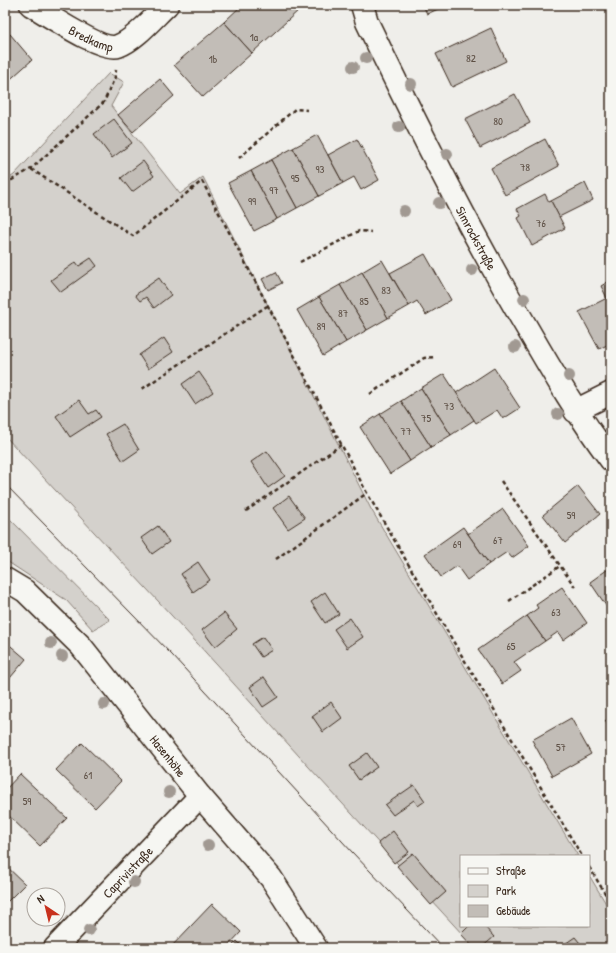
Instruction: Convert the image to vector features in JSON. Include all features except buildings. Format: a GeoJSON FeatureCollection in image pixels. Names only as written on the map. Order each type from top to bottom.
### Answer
{"type":"FeatureCollection","features":[{"type":"Feature","properties":{"kind":"street","name":"Bredkamp"},"geometry":{"type":"LineString","coordinates":[[31,5],[97,43],[112,48],[119,46],[132,38],[168,5]]}},
{"type":"Feature","properties":{"kind":"street","name":"Simrockstraße"},"geometry":{"type":"LineString","coordinates":[[362,5],[367,22],[443,178],[507,294],[575,411],[611,460]]}},
{"type":"Feature","properties":{"kind":"street"},"geometry":{"type":"LineString","coordinates":[[575,411],[611,393]]}},
{"type":"Feature","properties":{"kind":"street","name":"Hasenhöhe"},"geometry":{"type":"LineString","coordinates":[[5,578],[25,591],[81,646],[200,796],[271,878],[316,948]]}},
{"type":"Feature","properties":{"kind":"street","name":"Caprivistraße"},"geometry":{"type":"LineString","coordinates":[[55,948],[200,796]]}},
{"type":"Feature","properties":{"kind":"path"},"geometry":{"type":"LineString","coordinates":[[5,184],[31,169],[104,102],[115,78],[119,46]]}},
{"type":"Feature","properties":{"kind":"path"},"geometry":{"type":"LineString","coordinates":[[239,158],[295,109],[307,110]]}},
{"type":"Feature","properties":{"kind":"path"},"geometry":{"type":"LineString","coordinates":[[31,169],[133,236],[202,181],[367,493],[581,855]]}},
{"type":"Feature","properties":{"kind":"path"},"geometry":{"type":"LineString","coordinates":[[300,262],[359,231],[371,232]]}},
{"type":"Feature","properties":{"kind":"path"},"geometry":{"type":"LineString","coordinates":[[142,389],[267,306]]}},
{"type":"Feature","properties":{"kind":"path"},"geometry":{"type":"LineString","coordinates":[[370,394],[424,358],[435,357]]}},
{"type":"Feature","properties":{"kind":"path"},"geometry":{"type":"LineString","coordinates":[[246,511],[341,445]]}},
{"type":"Feature","properties":{"kind":"path"},"geometry":{"type":"LineString","coordinates":[[501,481],[574,587]]}},
{"type":"Feature","properties":{"kind":"path"},"geometry":{"type":"LineString","coordinates":[[276,559],[367,493]]}},
{"type":"Feature","properties":{"kind":"path"},"geometry":{"type":"LineString","coordinates":[[400,551],[405,549]]}},
{"type":"Feature","properties":{"kind":"path"},"geometry":{"type":"LineString","coordinates":[[509,600],[560,566]]}},
{"type":"Feature","properties":{"kind":"path"},"geometry":{"type":"LineString","coordinates":[[590,869],[611,903]]}},
{"type":"Feature","properties":{"kind":"green space"},"geometry":{"type":"Polygon","coordinates":[[[109,73],[124,82],[111,106],[180,194],[203,177],[371,509],[577,855],[460,855],[460,927],[590,927],[590,877],[611,912],[611,948],[475,948],[197,643],[5,436],[5,181],[14,175],[109,73]]]}},
{"type":"Feature","properties":{"kind":"green space"},"geometry":{"type":"Polygon","coordinates":[[[5,514],[110,620],[93,630],[66,600],[5,560],[5,514]]]}},
{"type":"Feature","properties":{"kind":"tram line"},"geometry":{"type":"LineString","coordinates":[[5,484],[173,656],[352,852],[443,948]]}}]}
